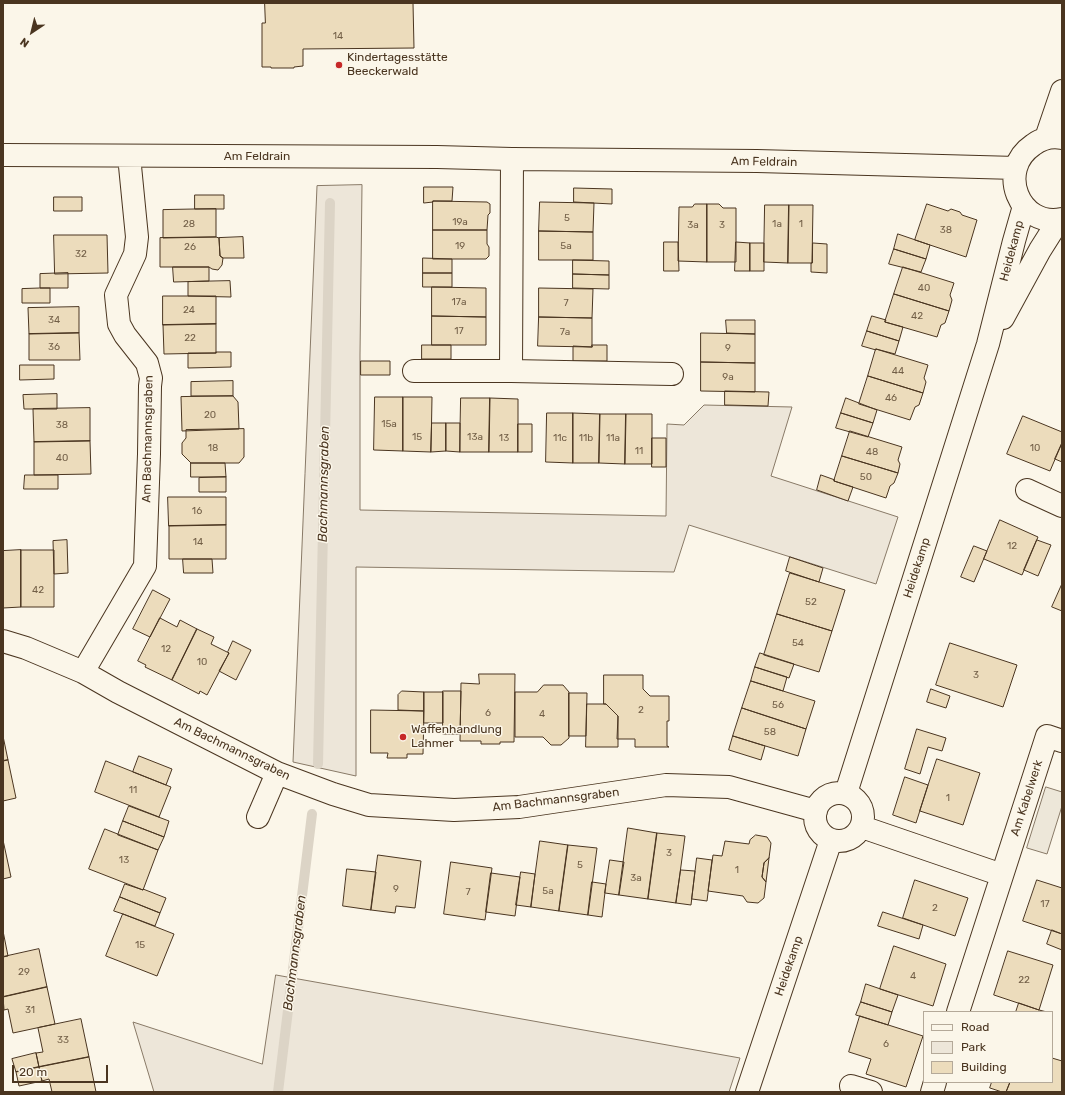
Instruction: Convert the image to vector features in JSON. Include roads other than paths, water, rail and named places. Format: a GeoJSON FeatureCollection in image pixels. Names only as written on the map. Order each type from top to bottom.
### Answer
{"type":"FeatureCollection","features":[{"type":"Feature","properties":{"kind":"street","name":"Heidekamp"},"geometry":{"type":"LineString","coordinates":[[988,344],[1040,250],[1060,220],[1046,219],[1034,214],[1024,206],[1017,194],[1014,181],[1016,168],[1020,157],[1027,148],[1037,142],[1054,138],[1062,91]]}},
{"type":"Feature","properties":{"kind":"street","name":"Am Feldrain"},"geometry":{"type":"LineString","coordinates":[[3,156],[437,157],[757,161],[1016,168]]}},
{"type":"Feature","properties":{"kind":"street","name":"Am Bachmannsgraben"},"geometry":{"type":"LineString","coordinates":[[83,672],[145,566],[151,378],[147,363],[125,335],[119,324],[116,295],[135,254],[137,237],[129,156]]}},
{"type":"Feature","properties":{"kind":"street"},"geometry":{"type":"LineString","coordinates":[[511,371],[512,159]]}},
{"type":"Feature","properties":{"kind":"street","name":"Heidekamp"},"geometry":{"type":"LineString","coordinates":[[846,793],[988,344],[1024,206]]}},
{"type":"Feature","properties":{"kind":"street"},"geometry":{"type":"LineString","coordinates":[[414,371],[672,374]]}},
{"type":"Feature","properties":{"kind":"street"},"geometry":{"type":"LineString","coordinates":[[1028,490],[1062,506]]}},
{"type":"Feature","properties":{"kind":"street","name":"Am Bachmannsgraben"},"geometry":{"type":"LineString","coordinates":[[3,641],[26,648],[83,672],[118,692],[278,773],[333,794],[369,805],[454,810],[518,807],[666,785],[730,787],[816,811]]}},
{"type":"Feature","properties":{"kind":"street","name":"Am Kabelwerk"},"geometry":{"type":"LineString","coordinates":[[958,1011],[1047,736],[1062,741]]}},
{"type":"Feature","properties":{"kind":"street"},"geometry":{"type":"LineString","coordinates":[[258,818],[278,773]]}},
{"type":"Feature","properties":{"kind":"street"},"geometry":{"type":"LineString","coordinates":[[846,793],[860,804],[863,812],[862,826],[859,832],[852,838],[842,841],[831,840],[821,834],[816,826],[815,817],[818,804],[824,797],[831,794],[846,793]]}},
{"type":"Feature","properties":{"kind":"street"},"geometry":{"type":"LineString","coordinates":[[862,826],[1002,875]]}},
{"type":"Feature","properties":{"kind":"street","name":"Heidekamp"},"geometry":{"type":"LineString","coordinates":[[747,1092],[831,840]]}},
{"type":"Feature","properties":{"kind":"waterway","name":"Bachmannsgraben"},"geometry":{"type":"LineString","coordinates":[[318,764],[330,203]]}},
{"type":"Feature","properties":{"kind":"waterway","name":"Bachmannsgraben"},"geometry":{"type":"LineString","coordinates":[[278,1092],[312,814]]}},
{"type":"Feature","properties":{"kind":"place","name":"Kindertagesstätte Beeckerwald"},"geometry":{"type":"Point","coordinates":[339,65]}},
{"type":"Feature","properties":{"kind":"place","name":"Waffenhandlung Lahmer"},"geometry":{"type":"Point","coordinates":[403,737]}}]}
